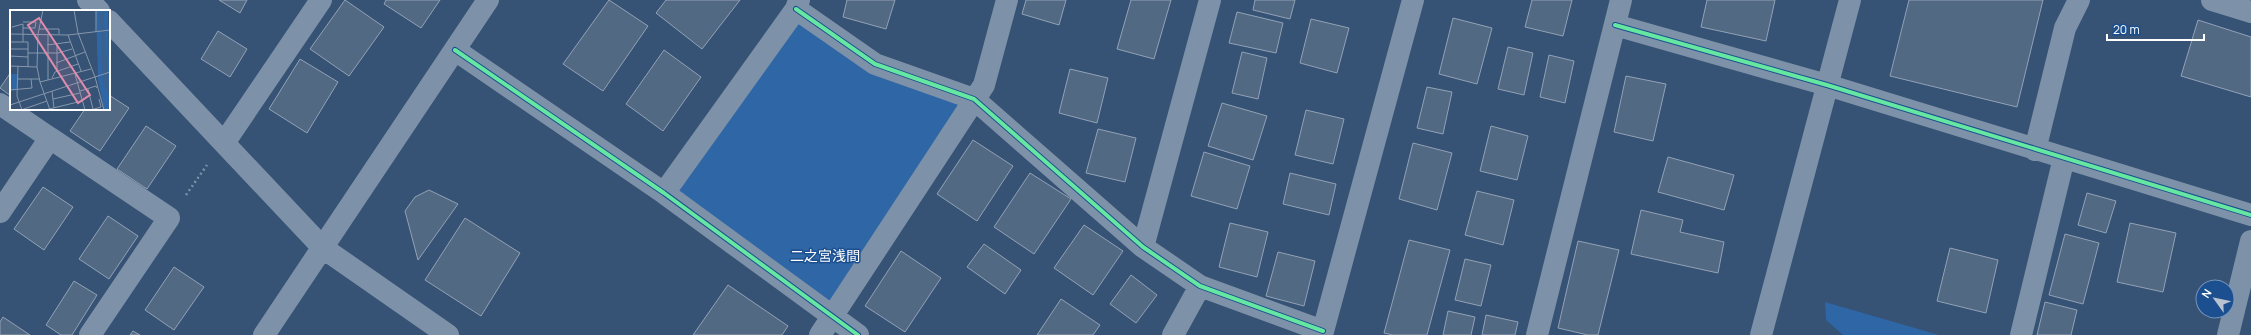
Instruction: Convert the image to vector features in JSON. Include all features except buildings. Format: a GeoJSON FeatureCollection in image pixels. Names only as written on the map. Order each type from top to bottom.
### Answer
{"type":"FeatureCollection","features":[{"type":"Feature","properties":{"kind":"street"},"geometry":{"type":"LineString","coordinates":[[88,0],[99,10]]}},
{"type":"Feature","properties":{"kind":"street"},"geometry":{"type":"LineString","coordinates":[[224,143],[321,0]]}},
{"type":"Feature","properties":{"kind":"street"},"geometry":{"type":"LineString","coordinates":[[264,335],[324,248],[488,0]]}},
{"type":"Feature","properties":{"kind":"street"},"geometry":{"type":"LineString","coordinates":[[826,326],[984,84],[1007,0]]}},
{"type":"Feature","properties":{"kind":"street"},"geometry":{"type":"LineString","coordinates":[[1143,247],[1210,0]]}},
{"type":"Feature","properties":{"kind":"street"},"geometry":{"type":"LineString","coordinates":[[664,193],[797,4],[875,64],[974,99],[1143,247],[1200,286],[1323,333],[1413,0]]}},
{"type":"Feature","properties":{"kind":"street"},"geometry":{"type":"LineString","coordinates":[[1537,335],[1621,0]]}},
{"type":"Feature","properties":{"kind":"street"},"geometry":{"type":"LineString","coordinates":[[1761,335],[1850,0]]}},
{"type":"Feature","properties":{"kind":"street"},"geometry":{"type":"LineString","coordinates":[[2035,150],[2065,28],[2079,0]]}},
{"type":"Feature","properties":{"kind":"street"},"geometry":{"type":"LineString","coordinates":[[2212,0],[2251,12]]}},
{"type":"Feature","properties":{"kind":"street"},"geometry":{"type":"LineString","coordinates":[[110,22],[324,248],[448,335]]}},
{"type":"Feature","properties":{"kind":"street"},"geometry":{"type":"LineString","coordinates":[[1614,25],[1827,85],[2251,215]]}},
{"type":"Feature","properties":{"kind":"street"},"geometry":{"type":"LineString","coordinates":[[455,50],[664,193],[826,326],[858,335]]}},
{"type":"Feature","properties":{"kind":"street"},"geometry":{"type":"LineString","coordinates":[[0,104],[169,218],[90,335]]}},
{"type":"Feature","properties":{"kind":"street"},"geometry":{"type":"LineString","coordinates":[[0,212],[50,138]]}},
{"type":"Feature","properties":{"kind":"street"},"geometry":{"type":"LineString","coordinates":[[2021,335],[2064,158]]}},
{"type":"Feature","properties":{"kind":"street"},"geometry":{"type":"LineString","coordinates":[[2228,335],[2251,241]]}},
{"type":"Feature","properties":{"kind":"street"},"geometry":{"type":"LineString","coordinates":[[1174,335],[1200,286]]}},
{"type":"Feature","properties":{"kind":"shaded area"},"geometry":{"type":"Polygon","coordinates":[[[796,9],[875,64],[974,99],[824,312],[664,193],[796,9]]]}},
{"type":"Feature","properties":{"kind":"shaded area"},"geometry":{"type":"Polygon","coordinates":[[[1825,302],[1939,335],[1843,335],[1826,320],[1825,302]]]}},
{"type":"Feature","properties":{"kind":"cycle path"},"geometry":{"type":"LineString","coordinates":[[796,9],[875,64],[974,99],[1143,247],[1200,286],[1323,331]]}},
{"type":"Feature","properties":{"kind":"cycle path"},"geometry":{"type":"LineString","coordinates":[[1615,25],[1827,85],[2251,215]]}},
{"type":"Feature","properties":{"kind":"cycle path"},"geometry":{"type":"LineString","coordinates":[[455,50],[664,193],[858,335]]}},
{"type":"Feature","properties":{"kind":"district","name":"二之宮浅間"},"geometry":{"type":"Point","coordinates":[825,256]}}]}
